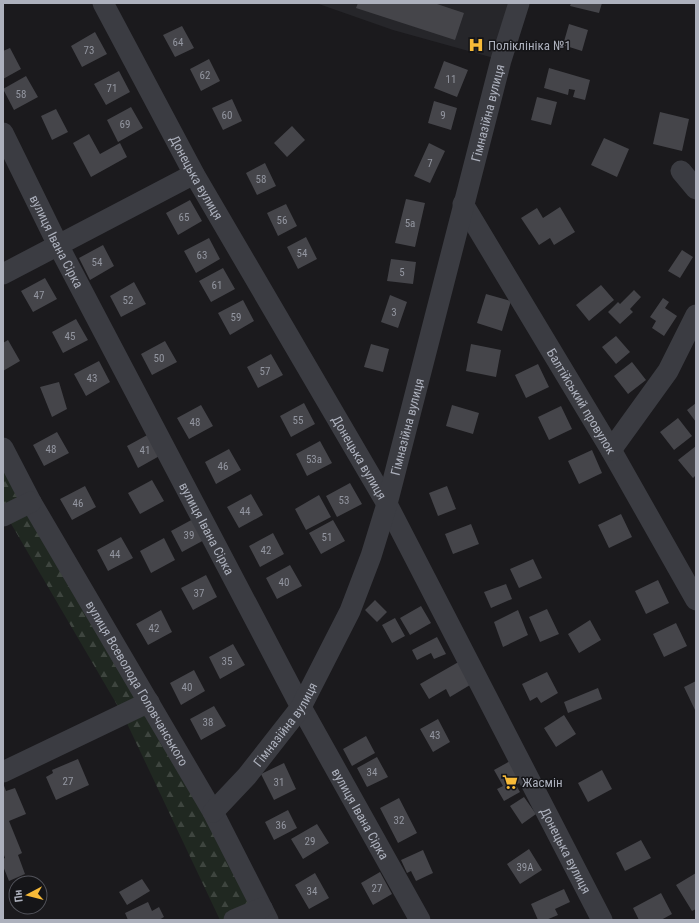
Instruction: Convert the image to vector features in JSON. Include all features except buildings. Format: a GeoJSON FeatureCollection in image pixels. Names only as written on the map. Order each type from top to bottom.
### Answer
{"type":"FeatureCollection","features":[{"type":"Feature","properties":{"kind":"street","name":"Донецька вулиця"},"geometry":{"type":"LineString","coordinates":[[103,3],[194,174],[387,504],[602,920]]}},
{"type":"Feature","properties":{"kind":"street","name":"Гімназійна вулиця"},"geometry":{"type":"LineString","coordinates":[[213,812],[247,776],[301,707],[350,610],[371,556],[387,504],[501,60],[519,3]]}},
{"type":"Feature","properties":{"kind":"street","name":"вулиця Івана Сірка"},"geometry":{"type":"LineString","coordinates":[[3,133],[58,245],[301,707],[420,920]]}},
{"type":"Feature","properties":{"kind":"street"},"geometry":{"type":"LineString","coordinates":[[681,171],[696,189]]}},
{"type":"Feature","properties":{"kind":"street"},"geometry":{"type":"LineString","coordinates":[[3,274],[194,174]]}},
{"type":"Feature","properties":{"kind":"street","name":"Балтійський провулок"},"geometry":{"type":"LineString","coordinates":[[463,204],[611,450],[696,600]]}},
{"type":"Feature","properties":{"kind":"street"},"geometry":{"type":"LineString","coordinates":[[611,450],[668,371],[696,315]]}},
{"type":"Feature","properties":{"kind":"street","name":"вулиця Всеволода Головчанського"},"geometry":{"type":"LineString","coordinates":[[3,448],[31,502],[213,812],[265,914]]}},
{"type":"Feature","properties":{"kind":"street"},"geometry":{"type":"LineString","coordinates":[[3,516],[31,502]]}},
{"type":"Feature","properties":{"kind":"street"},"geometry":{"type":"LineString","coordinates":[[3,772],[149,702]]}},
{"type":"Feature","properties":{"kind":"street"},"geometry":{"type":"LineString","coordinates":[[234,920],[265,914]]}},
{"type":"Feature","properties":{"kind":"shaded area","name":"Поліклініка №1"},"geometry":{"type":"Polygon","coordinates":[[[316,3],[519,3],[501,60],[393,30],[316,3]]]}},
{"type":"Feature","properties":{"kind":"green space"},"geometry":{"type":"Polygon","coordinates":[[[3,448],[268,920],[220,920],[123,715],[3,510],[3,448]]]}},
{"type":"Feature","properties":{"kind":"place","name":"Поліклініка №1"},"geometry":{"type":"Point","coordinates":[476,45]}},
{"type":"Feature","properties":{"kind":"place","name":"Жасмін"},"geometry":{"type":"Point","coordinates":[510,782]}}]}
